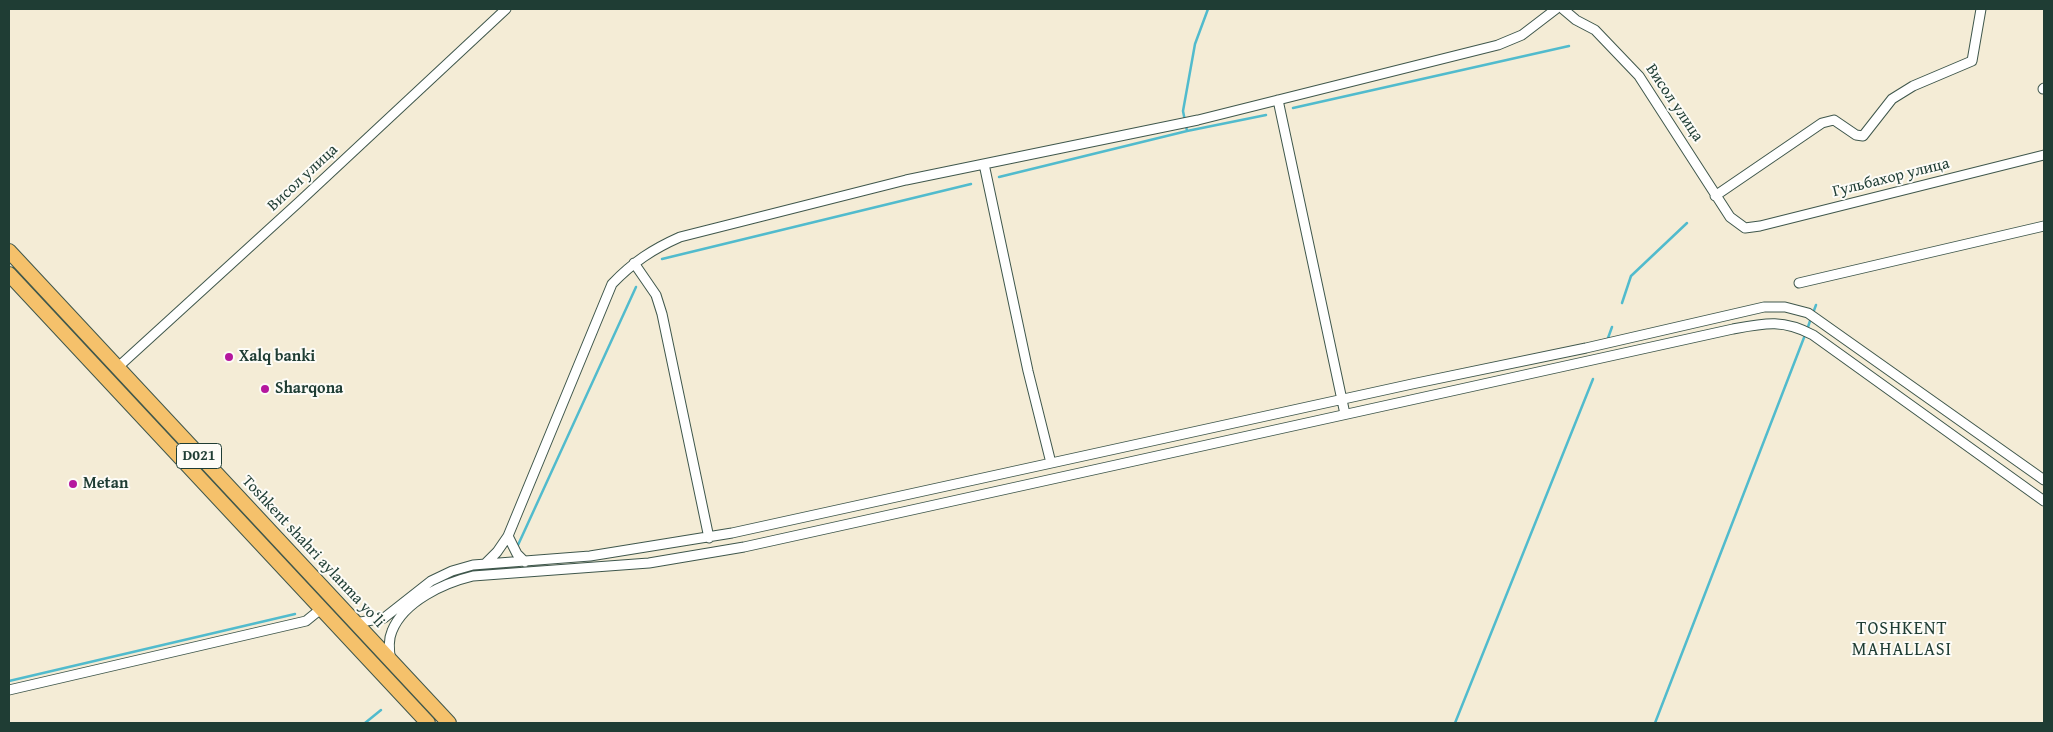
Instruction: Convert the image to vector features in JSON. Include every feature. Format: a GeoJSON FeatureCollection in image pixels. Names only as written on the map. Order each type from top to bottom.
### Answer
{"type":"FeatureCollection","features":[{"type":"Feature","properties":{"kind":"highway","name":"Toshkent shahri aylanma yoʻli"},"geometry":{"type":"LineString","coordinates":[[9,251],[449,723]]}},
{"type":"Feature","properties":{"kind":"highway","name":"Toshkent shahri aylanma yoʻli"},"geometry":{"type":"LineString","coordinates":[[9,274],[428,723]]}},
{"type":"Feature","properties":{"kind":"street","name":"Висол улица"},"geometry":{"type":"LineString","coordinates":[[117,368],[300,202],[506,9]]}},
{"type":"Feature","properties":{"kind":"street"},"geometry":{"type":"LineString","coordinates":[[485,564],[497,552],[508,536],[612,284],[634,263],[654,248],[680,237],[906,180],[1186,123],[1511,41],[1556,9]]}},
{"type":"Feature","properties":{"kind":"street","name":"Висол улица"},"geometry":{"type":"LineString","coordinates":[[1563,9],[1576,20],[1595,30],[1639,76],[1670,121],[1715,196],[1730,217],[1745,228]]}},
{"type":"Feature","properties":{"kind":"street"},"geometry":{"type":"LineString","coordinates":[[1715,196],[1822,123],[1834,120],[1856,136],[1863,136],[1892,99],[1913,86],[1972,61],[1981,9]]}},
{"type":"Feature","properties":{"kind":"street"},"geometry":{"type":"LineString","coordinates":[[1278,100],[1345,414]]}},
{"type":"Feature","properties":{"kind":"street","name":"Гульбахор улица"},"geometry":{"type":"LineString","coordinates":[[1745,228],[1760,226],[2044,155]]}},
{"type":"Feature","properties":{"kind":"street"},"geometry":{"type":"LineString","coordinates":[[984,164],[1026,362],[1051,463]]}},
{"type":"Feature","properties":{"kind":"street"},"geometry":{"type":"LineString","coordinates":[[1798,283],[2044,226]]}},
{"type":"Feature","properties":{"kind":"street"},"geometry":{"type":"LineString","coordinates":[[634,263],[656,295],[662,314],[709,538]]}},
{"type":"Feature","properties":{"kind":"street"},"geometry":{"type":"LineString","coordinates":[[1764,307],[1766,323]]}},
{"type":"Feature","properties":{"kind":"street"},"geometry":{"type":"LineString","coordinates":[[355,623],[384,618],[432,580],[461,568],[485,564],[624,552],[709,538],[1586,348],[1764,307],[1785,307],[1808,313],[2044,480]]}},
{"type":"Feature","properties":{"kind":"street"},"geometry":{"type":"LineString","coordinates":[[391,661],[390,636],[400,618],[421,599],[460,579],[486,574],[649,562],[705,555],[1766,323],[1782,323],[1802,329],[1813,335],[2044,501]]}},
{"type":"Feature","properties":{"kind":"street"},"geometry":{"type":"LineString","coordinates":[[928,491],[931,506]]}},
{"type":"Feature","properties":{"kind":"street"},"geometry":{"type":"LineString","coordinates":[[508,536],[517,554],[525,562]]}},
{"type":"Feature","properties":{"kind":"street"},"geometry":{"type":"LineString","coordinates":[[9,690],[306,621],[322,608]]}},
{"type":"Feature","properties":{"kind":"waterway"},"geometry":{"type":"LineString","coordinates":[[1187,131],[1183,111],[1195,44],[1208,9]]}},
{"type":"Feature","properties":{"kind":"waterway"},"geometry":{"type":"LineString","coordinates":[[1293,108],[1569,46]]}},
{"type":"Feature","properties":{"kind":"waterway"},"geometry":{"type":"LineString","coordinates":[[999,177],[1187,131],[1266,115]]}},
{"type":"Feature","properties":{"kind":"waterway"},"geometry":{"type":"LineString","coordinates":[[662,259],[971,184]]}},
{"type":"Feature","properties":{"kind":"waterway"},"geometry":{"type":"LineString","coordinates":[[1622,303],[1631,276],[1687,223]]}},
{"type":"Feature","properties":{"kind":"waterway"},"geometry":{"type":"LineString","coordinates":[[518,545],[636,287]]}},
{"type":"Feature","properties":{"kind":"waterway"},"geometry":{"type":"LineString","coordinates":[[1813,313],[1816,305]]}},
{"type":"Feature","properties":{"kind":"waterway"},"geometry":{"type":"LineString","coordinates":[[1807,330],[1811,318]]}},
{"type":"Feature","properties":{"kind":"waterway"},"geometry":{"type":"LineString","coordinates":[[1608,338],[1612,327]]}},
{"type":"Feature","properties":{"kind":"waterway"},"geometry":{"type":"LineString","coordinates":[[1655,723],[1805,335]]}},
{"type":"Feature","properties":{"kind":"waterway"},"geometry":{"type":"LineString","coordinates":[[1455,723],[1593,379]]}},
{"type":"Feature","properties":{"kind":"waterway"},"geometry":{"type":"LineString","coordinates":[[9,681],[295,614]]}},
{"type":"Feature","properties":{"kind":"waterway"},"geometry":{"type":"LineString","coordinates":[[365,723],[381,710]]}},
{"type":"Feature","properties":{"kind":"place","name":"Xalq banki"},"geometry":{"type":"Point","coordinates":[229,357]}},
{"type":"Feature","properties":{"kind":"place","name":"Sharqona"},"geometry":{"type":"Point","coordinates":[265,389]}},
{"type":"Feature","properties":{"kind":"place","name":"Metan"},"geometry":{"type":"Point","coordinates":[73,484]}},
{"type":"Feature","properties":{"kind":"district","name":"TOSHKENT MAHALLASI"},"geometry":{"type":"Point","coordinates":[1902,639]}}]}
